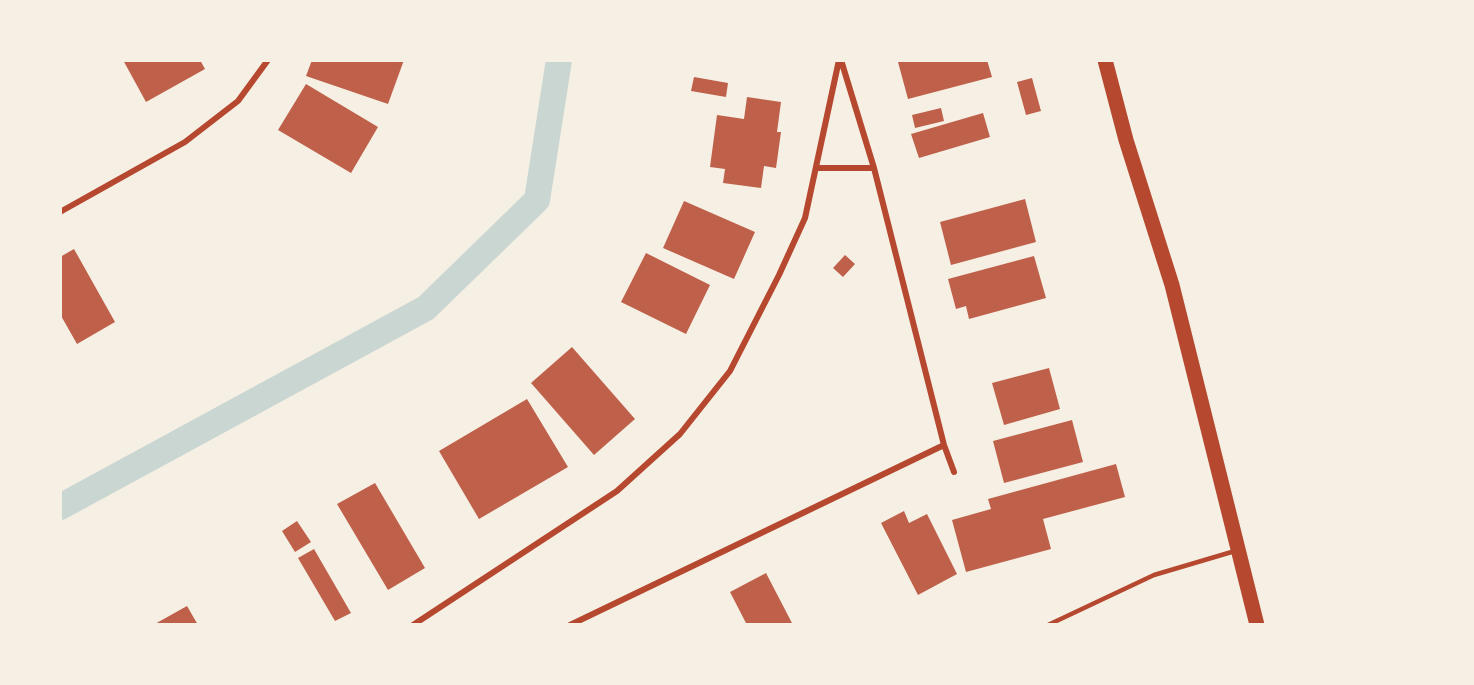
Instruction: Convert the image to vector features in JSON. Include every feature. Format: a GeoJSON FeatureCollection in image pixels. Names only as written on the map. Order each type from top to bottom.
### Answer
{"type":"FeatureCollection","features":[{"type":"Feature","properties":{"kind":"main road"},"geometry":{"type":"LineString","coordinates":[[1106,60],[1126,140],[1172,285],[1257,625]]}},
{"type":"Feature","properties":{"kind":"street"},"geometry":{"type":"LineString","coordinates":[[60,212],[185,142],[238,101],[268,60]]}},
{"type":"Feature","properties":{"kind":"street"},"geometry":{"type":"LineString","coordinates":[[413,625],[617,491],[680,434],[730,371],[805,218],[840,60]]}},
{"type":"Feature","properties":{"kind":"street"},"geometry":{"type":"LineString","coordinates":[[840,60],[874,168],[944,445],[954,472]]}},
{"type":"Feature","properties":{"kind":"street"},"geometry":{"type":"LineString","coordinates":[[817,168],[874,168]]}},
{"type":"Feature","properties":{"kind":"street"},"geometry":{"type":"LineString","coordinates":[[570,625],[944,445]]}},
{"type":"Feature","properties":{"kind":"lane"},"geometry":{"type":"LineString","coordinates":[[1048,625],[1154,575],[1238,550]]}},
{"type":"Feature","properties":{"kind":"building"},"geometry":{"type":"Polygon","coordinates":[[[123,60],[200,60],[205,69],[146,102],[123,60]]]}},
{"type":"Feature","properties":{"kind":"building"},"geometry":{"type":"Polygon","coordinates":[[[312,60],[404,60],[388,104],[306,76],[312,60]]]}},
{"type":"Feature","properties":{"kind":"building"},"geometry":{"type":"Polygon","coordinates":[[[906,60],[987,60],[992,77],[908,99],[898,62],[906,60]]]}},
{"type":"Feature","properties":{"kind":"building"},"geometry":{"type":"Polygon","coordinates":[[[694,77],[728,83],[726,97],[691,91],[694,77]]]}},
{"type":"Feature","properties":{"kind":"building"},"geometry":{"type":"Polygon","coordinates":[[[1032,78],[1041,111],[1026,115],[1017,82],[1032,78]]]}},
{"type":"Feature","properties":{"kind":"building"},"geometry":{"type":"Polygon","coordinates":[[[306,84],[378,127],[351,173],[278,130],[306,84]]]}},
{"type":"Feature","properties":{"kind":"building"},"geometry":{"type":"Polygon","coordinates":[[[747,97],[781,102],[777,132],[781,132],[776,168],[764,166],[761,188],[723,183],[725,169],[710,167],[717,115],[744,119],[747,97]]]}},
{"type":"Feature","properties":{"kind":"building"},"geometry":{"type":"Polygon","coordinates":[[[941,108],[944,121],[915,128],[912,115],[941,108]]]}},
{"type":"Feature","properties":{"kind":"building"},"geometry":{"type":"Polygon","coordinates":[[[983,113],[990,137],[919,158],[911,134],[983,113]]]}},
{"type":"Feature","properties":{"kind":"building"},"geometry":{"type":"Polygon","coordinates":[[[1025,199],[1036,242],[951,265],[940,222],[1025,199]]]}},
{"type":"Feature","properties":{"kind":"building"},"geometry":{"type":"Polygon","coordinates":[[[684,201],[755,232],[734,279],[663,248],[684,201]]]}},
{"type":"Feature","properties":{"kind":"building"},"geometry":{"type":"Polygon","coordinates":[[[74,249],[115,322],[77,344],[60,314],[60,257],[74,249]]]}},
{"type":"Feature","properties":{"kind":"building"},"geometry":{"type":"Polygon","coordinates":[[[646,253],[710,285],[686,334],[621,302],[646,253]]]}},
{"type":"Feature","properties":{"kind":"building"},"geometry":{"type":"Polygon","coordinates":[[[845,255],[855,264],[843,277],[833,268],[845,255]]]}},
{"type":"Feature","properties":{"kind":"building"},"geometry":{"type":"Polygon","coordinates":[[[1034,256],[1046,298],[969,319],[966,306],[956,309],[948,279],[1034,256]]]}},
{"type":"Feature","properties":{"kind":"building"},"geometry":{"type":"Polygon","coordinates":[[[572,347],[635,419],[594,455],[531,383],[572,347]]]}},
{"type":"Feature","properties":{"kind":"building"},"geometry":{"type":"Polygon","coordinates":[[[1049,368],[1060,409],[1004,425],[992,383],[1049,368]]]}},
{"type":"Feature","properties":{"kind":"building"},"geometry":{"type":"Polygon","coordinates":[[[527,399],[568,467],[479,519],[439,451],[527,399]]]}},
{"type":"Feature","properties":{"kind":"building"},"geometry":{"type":"Polygon","coordinates":[[[1072,420],[1083,462],[1004,483],[993,441],[1072,420]]]}},
{"type":"Feature","properties":{"kind":"building"},"geometry":{"type":"Polygon","coordinates":[[[1116,464],[1125,497],[1043,519],[1051,549],[966,572],[952,520],[991,509],[988,499],[1116,464]]]}},
{"type":"Feature","properties":{"kind":"building"},"geometry":{"type":"Polygon","coordinates":[[[375,483],[425,568],[388,590],[337,504],[375,483]]]}},
{"type":"Feature","properties":{"kind":"building"},"geometry":{"type":"Polygon","coordinates":[[[904,511],[909,523],[927,514],[957,574],[918,595],[881,523],[904,511]]]}},
{"type":"Feature","properties":{"kind":"building"},"geometry":{"type":"Polygon","coordinates":[[[297,521],[311,542],[295,552],[282,531],[297,521]]]}},
{"type":"Feature","properties":{"kind":"building"},"geometry":{"type":"Polygon","coordinates":[[[314,549],[351,613],[335,621],[298,558],[314,549]]]}},
{"type":"Feature","properties":{"kind":"building"},"geometry":{"type":"Polygon","coordinates":[[[766,573],[793,625],[747,625],[730,592],[766,573]]]}},
{"type":"Feature","properties":{"kind":"building"},"geometry":{"type":"Polygon","coordinates":[[[187,606],[198,625],[153,625],[187,606]]]}},
{"type":"Feature","properties":{"kind":"waterway"},"geometry":{"type":"LineString","coordinates":[[60,507],[426,308],[537,200],[559,60]]}}]}
